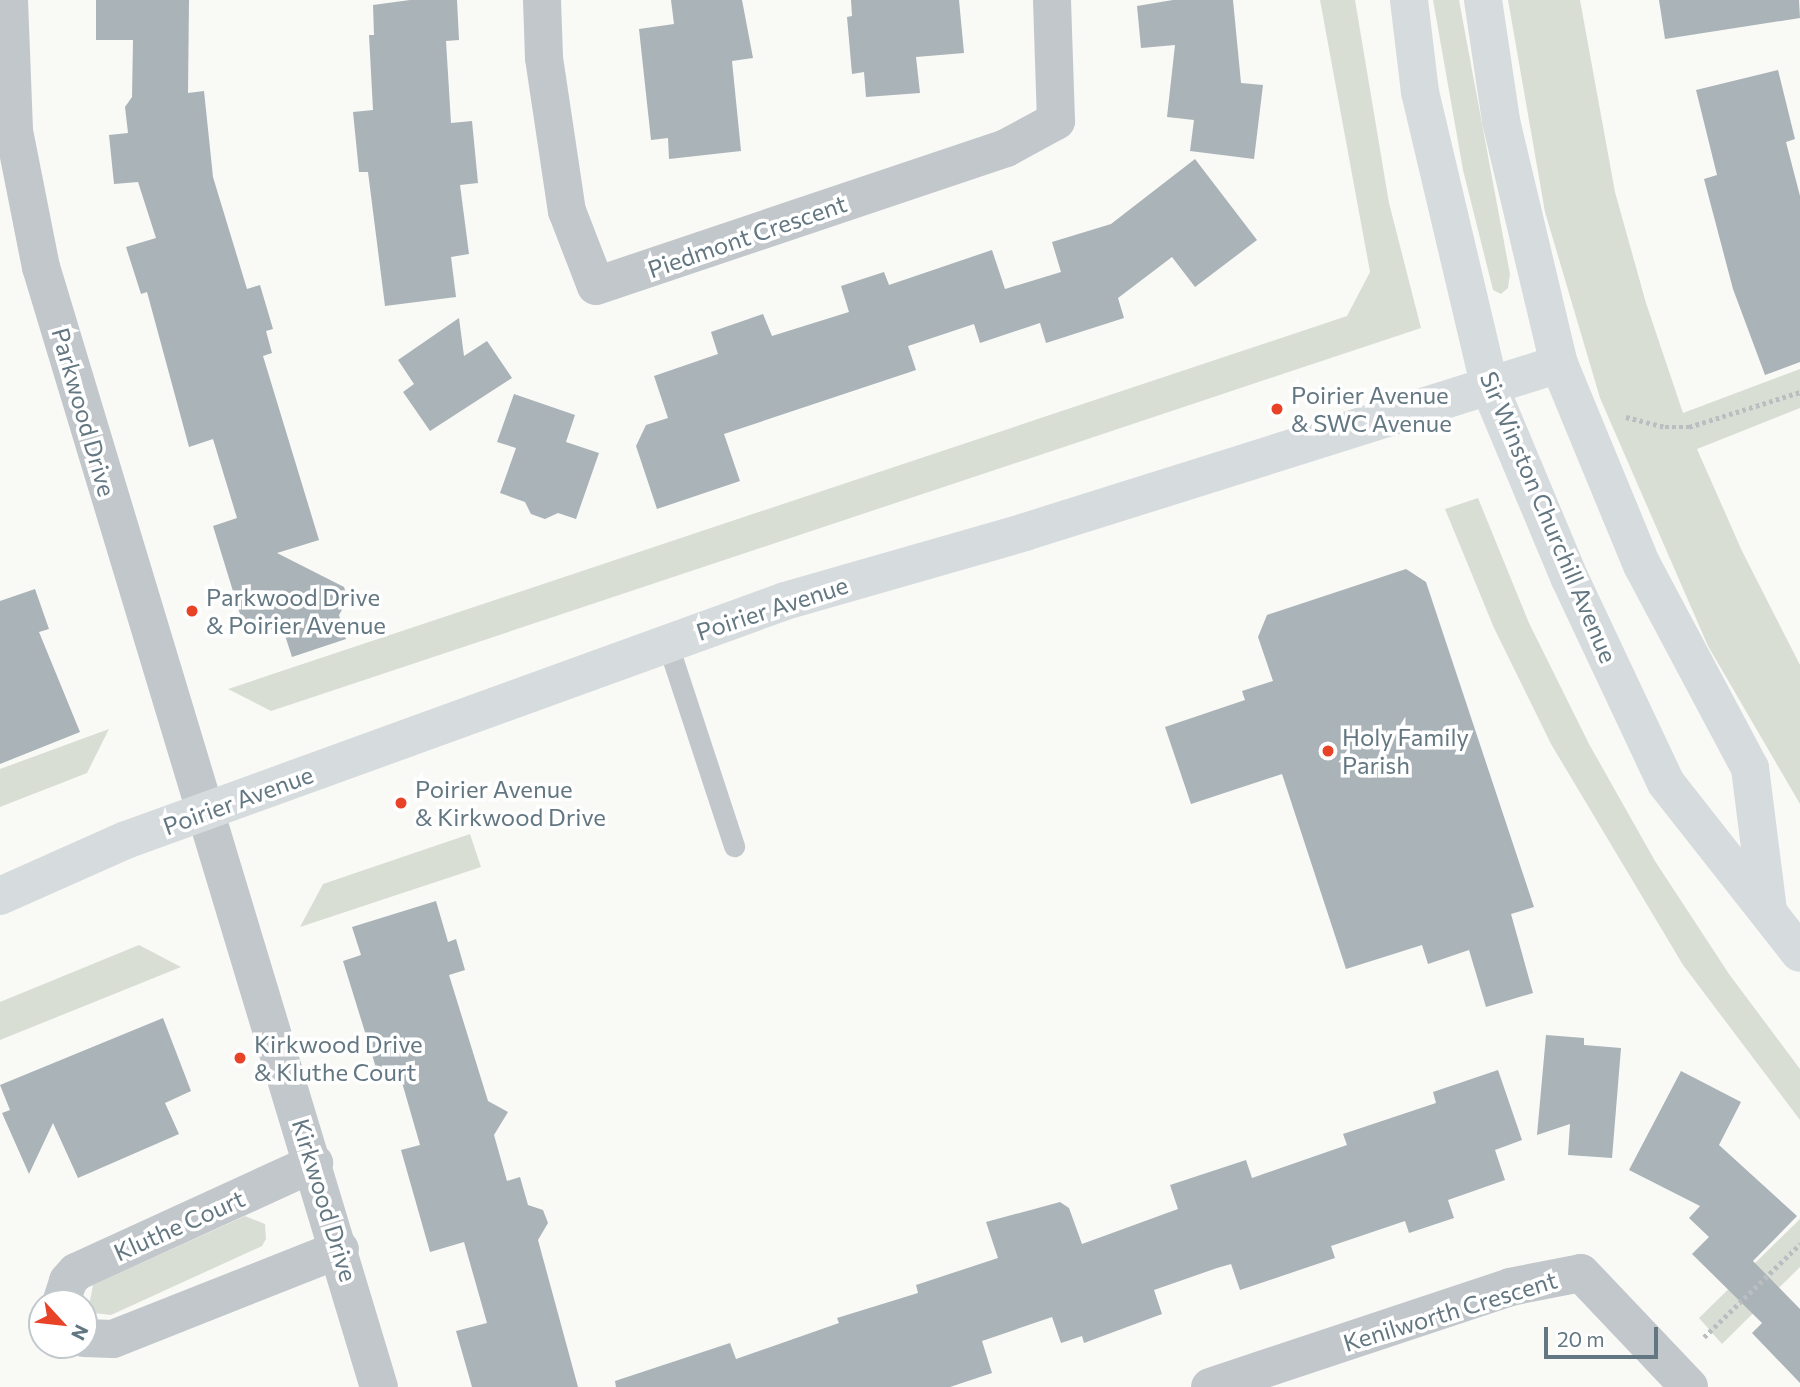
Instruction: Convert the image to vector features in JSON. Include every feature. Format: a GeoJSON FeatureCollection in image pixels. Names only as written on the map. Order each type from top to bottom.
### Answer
{"type":"FeatureCollection","features":[{"type":"Feature","properties":{"kind":"main road","name":"Sir Winston Churchill Avenue"},"geometry":{"type":"LineString","coordinates":[[1409,0],[1420,92],[1490,388],[1570,579],[1666,783],[1800,953]]}},
{"type":"Feature","properties":{"kind":"main road"},"geometry":{"type":"LineString","coordinates":[[1483,0],[1501,121],[1559,364],[1642,565],[1751,768],[1768,911]]}},
{"type":"Feature","properties":{"kind":"main road","name":"Poirier Avenue"},"geometry":{"type":"LineString","coordinates":[[0,896],[126,840],[206,814],[667,642],[785,601],[1025,532],[1490,388],[1559,364]]}},
{"type":"Feature","properties":{"kind":"street","name":"Parkwood Drive"},"geometry":{"type":"LineString","coordinates":[[9,0],[5,81],[41,267],[144,620],[206,814]]}},
{"type":"Feature","properties":{"kind":"street","name":"Piedmont Crescent"},"geometry":{"type":"LineString","coordinates":[[542,0],[544,58],[567,211],[596,286],[1006,148],[1056,121],[1052,0]]}},
{"type":"Feature","properties":{"kind":"street","name":"Kirkwood Drive"},"geometry":{"type":"LineString","coordinates":[[206,814],[380,1387]]}},
{"type":"Feature","properties":{"kind":"street","name":"Kluthe Court"},"geometry":{"type":"LineString","coordinates":[[65,1289],[76,1272],[314,1164]]}},
{"type":"Feature","properties":{"kind":"street"},"geometry":{"type":"LineString","coordinates":[[98,1338],[113,1339],[340,1249]]}},
{"type":"Feature","properties":{"kind":"street","name":"Kenilworth Crescent"},"geometry":{"type":"LineString","coordinates":[[1210,1387],[1510,1287],[1581,1273],[1689,1387]]}},
{"type":"Feature","properties":{"kind":"lane"},"geometry":{"type":"LineString","coordinates":[[667,642],[734,846]]}},
{"type":"Feature","properties":{"kind":"path"},"geometry":{"type":"LineString","coordinates":[[1626,417],[1665,427],[1689,427],[1800,392]]}},
{"type":"Feature","properties":{"kind":"path"},"geometry":{"type":"LineString","coordinates":[[1704,1336],[1800,1244]]}},
{"type":"Feature","properties":{"kind":"shaded area"},"geometry":{"type":"Polygon","coordinates":[[[1320,0],[1355,0],[1389,203],[1421,328],[271,711],[228,689],[1347,316],[1370,272],[1320,0]]]}},
{"type":"Feature","properties":{"kind":"shaded area"},"geometry":{"type":"Polygon","coordinates":[[[1433,0],[1459,0],[1510,274],[1508,288],[1501,294],[1493,290],[1463,170],[1433,0]]]}},
{"type":"Feature","properties":{"kind":"shaded area"},"geometry":{"type":"Polygon","coordinates":[[[1508,0],[1580,0],[1615,192],[1646,303],[1683,413],[1800,369],[1800,408],[1697,449],[1742,551],[1800,665],[1800,804],[1708,646],[1600,398],[1545,212],[1508,0]]]}},
{"type":"Feature","properties":{"kind":"shaded area"},"geometry":{"type":"Polygon","coordinates":[[[1478,498],[1529,623],[1589,744],[1655,861],[1729,974],[1800,1069],[1800,1120],[1683,965],[1551,744],[1494,628],[1445,509],[1478,498]]]}},
{"type":"Feature","properties":{"kind":"shaded area"},"geometry":{"type":"Polygon","coordinates":[[[109,729],[87,773],[0,807],[0,769],[109,729]]]}},
{"type":"Feature","properties":{"kind":"shaded area"},"geometry":{"type":"Polygon","coordinates":[[[470,834],[481,867],[300,927],[323,884],[470,834]]]}},
{"type":"Feature","properties":{"kind":"shaded area"},"geometry":{"type":"Polygon","coordinates":[[[139,945],[181,967],[0,1040],[0,1002],[139,945]]]}},
{"type":"Feature","properties":{"kind":"shaded area"},"geometry":{"type":"Polygon","coordinates":[[[245,1216],[265,1224],[266,1239],[262,1246],[111,1315],[98,1313],[98,1289],[92,1289],[93,1285],[245,1216]]]}},
{"type":"Feature","properties":{"kind":"shaded area"},"geometry":{"type":"Polygon","coordinates":[[[1800,1219],[1800,1267],[1722,1344],[1699,1318],[1800,1219]]]}},
{"type":"Feature","properties":{"kind":"building"},"geometry":{"type":"Polygon","coordinates":[[[96,0],[189,0],[188,93],[204,91],[213,177],[247,289],[260,285],[273,329],[266,331],[272,353],[263,356],[319,540],[277,553],[344,587],[348,599],[339,615],[346,639],[292,657],[282,626],[247,637],[213,526],[237,518],[213,439],[189,447],[147,292],[141,294],[126,247],[156,238],[138,182],[114,184],[109,135],[128,133],[125,107],[132,97],[133,40],[96,40],[96,0]]]}},
{"type":"Feature","properties":{"kind":"building"},"geometry":{"type":"Polygon","coordinates":[[[410,0],[457,0],[459,40],[446,41],[451,123],[472,121],[478,183],[460,185],[469,254],[451,257],[456,297],[385,306],[368,172],[359,172],[353,112],[373,110],[369,35],[374,35],[373,5],[410,0]]]}},
{"type":"Feature","properties":{"kind":"building"},"geometry":{"type":"Polygon","coordinates":[[[671,0],[742,0],[753,58],[732,61],[741,151],[669,159],[668,138],[651,140],[639,29],[674,24],[671,0]]]}},
{"type":"Feature","properties":{"kind":"building"},"geometry":{"type":"Polygon","coordinates":[[[851,0],[959,0],[964,53],[916,57],[920,93],[866,97],[864,72],[852,74],[847,17],[852,16],[851,0]]]}},
{"type":"Feature","properties":{"kind":"building"},"geometry":{"type":"Polygon","coordinates":[[[1173,0],[1233,0],[1241,83],[1263,85],[1254,159],[1190,151],[1194,120],[1167,117],[1175,45],[1141,48],[1137,6],[1173,0]]]}},
{"type":"Feature","properties":{"kind":"building"},"geometry":{"type":"Polygon","coordinates":[[[1659,0],[1799,0],[1800,18],[1665,39],[1659,0]]]}},
{"type":"Feature","properties":{"kind":"building"},"geometry":{"type":"Polygon","coordinates":[[[1778,70],[1795,139],[1786,142],[1800,196],[1800,362],[1765,375],[1733,289],[1704,179],[1717,175],[1696,90],[1778,70]]]}},
{"type":"Feature","properties":{"kind":"building"},"geometry":{"type":"Polygon","coordinates":[[[1195,159],[1257,240],[1195,287],[1172,257],[1118,298],[1124,318],[1046,343],[1040,323],[980,343],[974,324],[908,346],[916,370],[724,434],[740,481],[657,509],[636,446],[646,425],[668,418],[654,376],[718,354],[711,332],[763,314],[772,336],[849,312],[841,286],[884,272],[889,285],[992,250],[1005,289],[1061,272],[1052,242],[1111,224],[1195,159]]]}},
{"type":"Feature","properties":{"kind":"building"},"geometry":{"type":"Polygon","coordinates":[[[459,318],[464,356],[487,341],[512,378],[430,431],[403,392],[414,384],[398,360],[459,318]]]}},
{"type":"Feature","properties":{"kind":"building"},"geometry":{"type":"Polygon","coordinates":[[[514,394],[575,415],[566,442],[599,453],[576,519],[558,513],[545,519],[531,514],[525,502],[500,493],[516,448],[497,442],[514,394]]]}},
{"type":"Feature","properties":{"kind":"building","name":"Holy Family Parish"},"geometry":{"type":"Polygon","coordinates":[[[1406,569],[1426,582],[1534,907],[1511,914],[1533,993],[1486,1007],[1469,950],[1428,964],[1422,945],[1346,969],[1282,774],[1191,804],[1165,727],[1245,700],[1242,691],[1273,681],[1258,637],[1267,615],[1406,569]]]}},
{"type":"Feature","properties":{"kind":"building"},"geometry":{"type":"Polygon","coordinates":[[[35,589],[49,629],[39,632],[80,732],[0,764],[0,601],[35,589]]]}},
{"type":"Feature","properties":{"kind":"building"},"geometry":{"type":"Polygon","coordinates":[[[436,901],[448,942],[456,939],[465,970],[449,975],[488,1101],[508,1112],[494,1135],[507,1181],[520,1177],[528,1205],[543,1210],[548,1223],[538,1240],[578,1387],[472,1387],[456,1331],[487,1323],[464,1242],[430,1252],[401,1150],[420,1145],[397,1065],[377,1071],[343,961],[361,955],[352,927],[436,901]]]}},
{"type":"Feature","properties":{"kind":"building"},"geometry":{"type":"Polygon","coordinates":[[[163,1018],[191,1091],[165,1103],[179,1134],[78,1178],[53,1123],[29,1174],[2,1113],[10,1110],[0,1085],[163,1018]]]}},
{"type":"Feature","properties":{"kind":"building"},"geometry":{"type":"Polygon","coordinates":[[[1546,1035],[1584,1038],[1584,1045],[1621,1048],[1612,1158],[1568,1155],[1570,1124],[1537,1135],[1546,1035]]]}},
{"type":"Feature","properties":{"kind":"building"},"geometry":{"type":"Polygon","coordinates":[[[1498,1070],[1522,1140],[1495,1150],[1505,1180],[1448,1200],[1454,1218],[1409,1233],[1405,1221],[1331,1246],[1335,1258],[1240,1290],[1231,1264],[1217,1268],[1154,1290],[1162,1314],[1084,1343],[1082,1336],[1061,1343],[1052,1317],[982,1341],[992,1373],[950,1387],[616,1387],[615,1381],[730,1343],[736,1359],[839,1323],[837,1318],[918,1293],[916,1285],[998,1258],[986,1222],[1060,1202],[1069,1208],[1082,1244],[1178,1209],[1170,1185],[1246,1160],[1252,1178],[1347,1145],[1343,1134],[1436,1103],[1433,1092],[1498,1070]]]}},
{"type":"Feature","properties":{"kind":"building"},"geometry":{"type":"Polygon","coordinates":[[[1681,1071],[1741,1102],[1719,1145],[1797,1216],[1753,1261],[1800,1309],[1800,1383],[1752,1333],[1762,1323],[1692,1254],[1709,1237],[1689,1218],[1700,1206],[1629,1170],[1681,1071]]]}},
{"type":"Feature","properties":{"kind":"place","name":"Poirier Avenue & SWC Avenue"},"geometry":{"type":"Point","coordinates":[1277,409]}},
{"type":"Feature","properties":{"kind":"place","name":"Parkwood Drive & Poirier Avenue"},"geometry":{"type":"Point","coordinates":[192,611]}},
{"type":"Feature","properties":{"kind":"place","name":"Holy Family Parish"},"geometry":{"type":"Point","coordinates":[1328,751]}},
{"type":"Feature","properties":{"kind":"place","name":"Poirier Avenue & Kirkwood Drive"},"geometry":{"type":"Point","coordinates":[401,803]}},
{"type":"Feature","properties":{"kind":"place","name":"Kirkwood Drive & Kluthe Court"},"geometry":{"type":"Point","coordinates":[240,1058]}}]}
